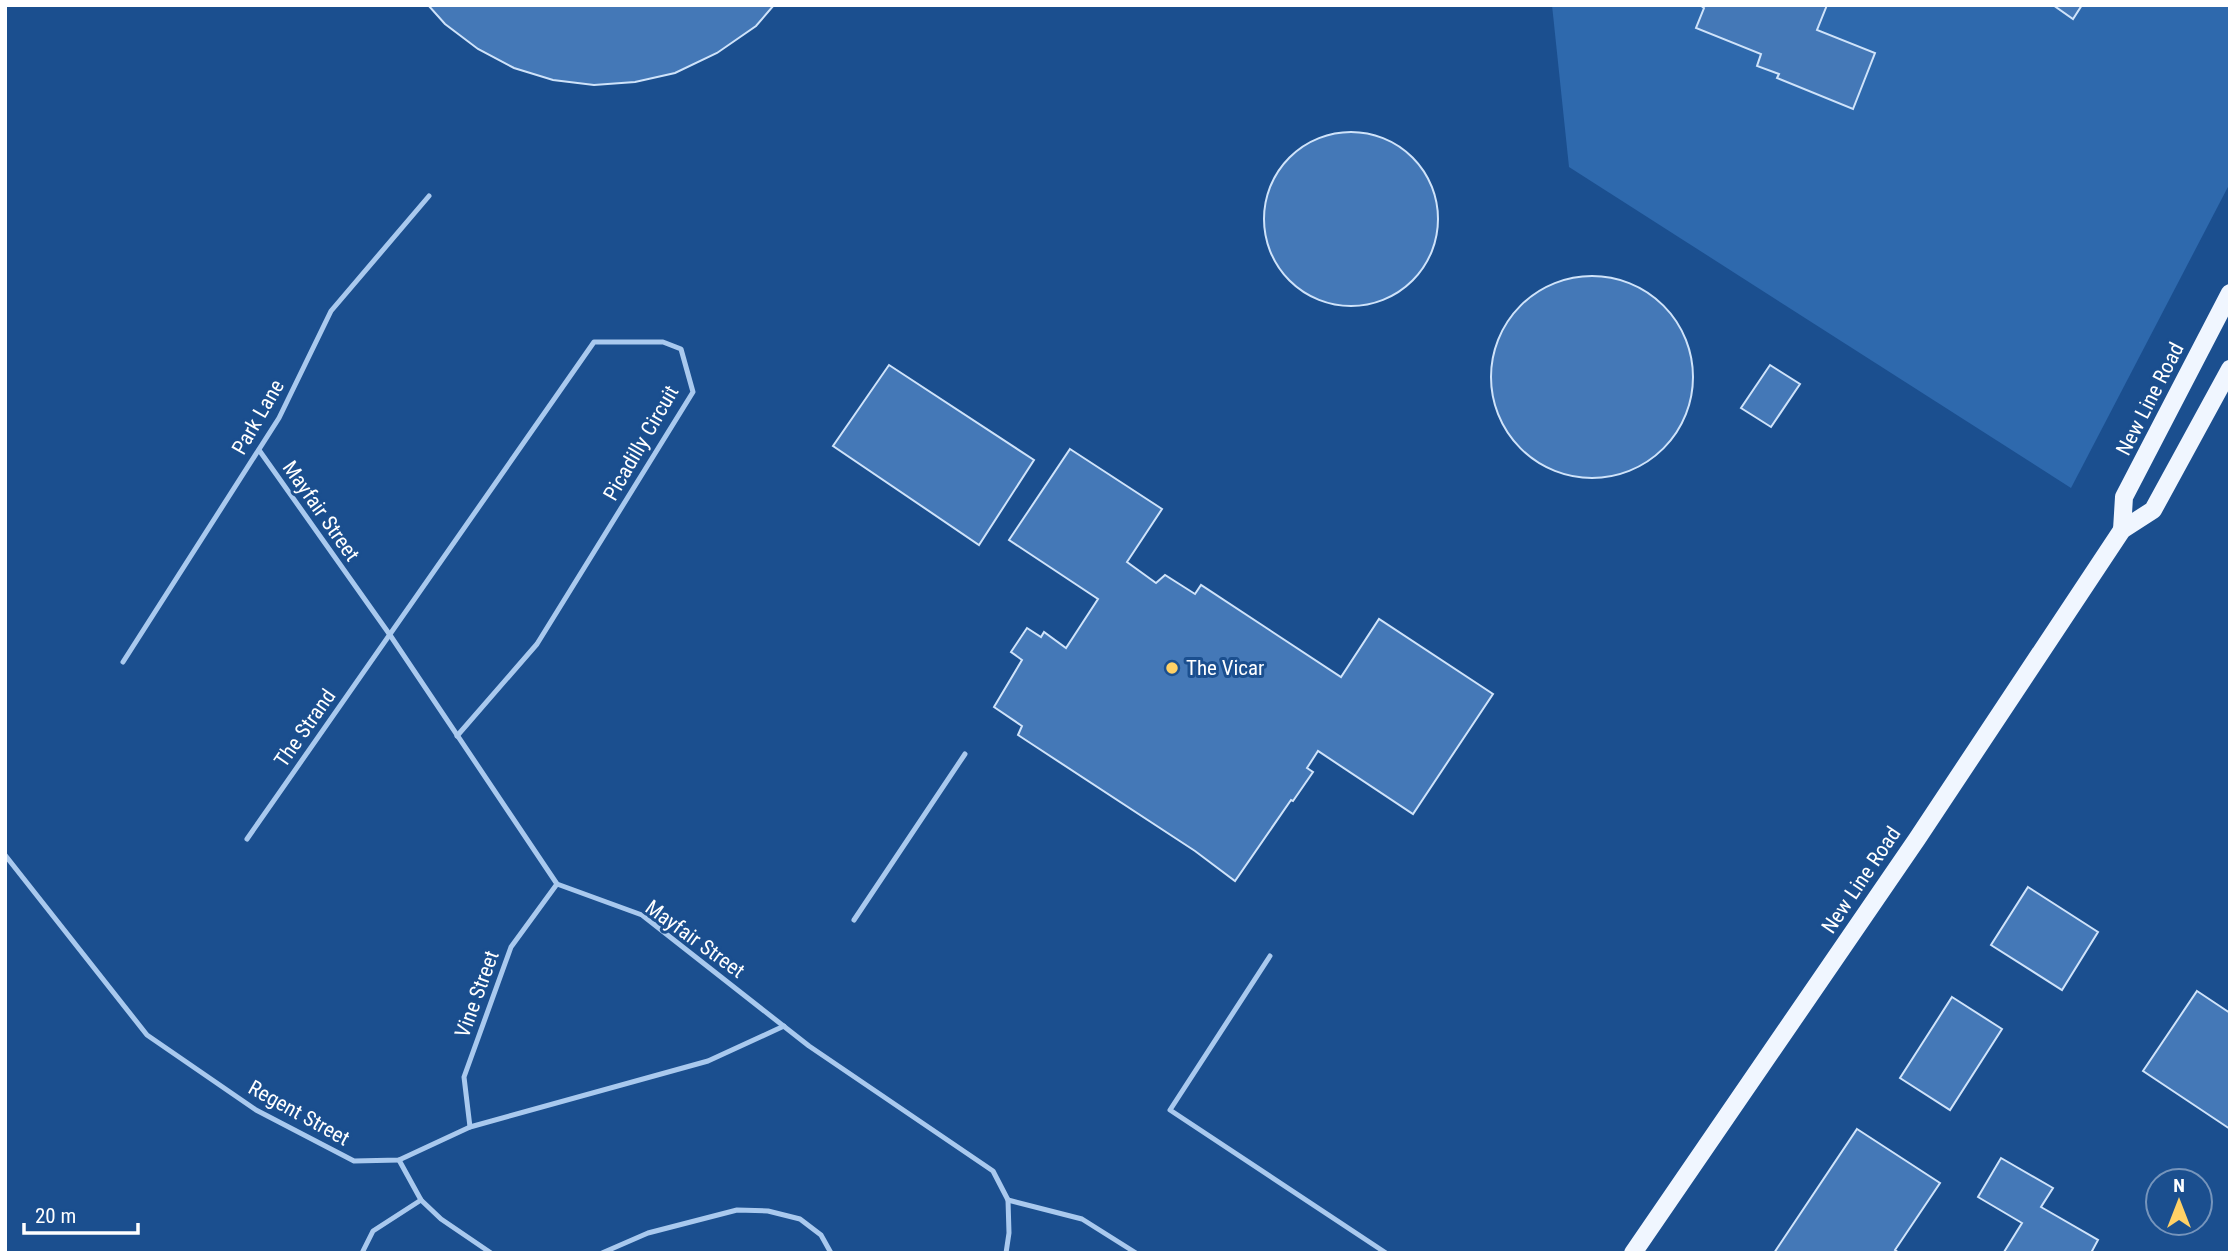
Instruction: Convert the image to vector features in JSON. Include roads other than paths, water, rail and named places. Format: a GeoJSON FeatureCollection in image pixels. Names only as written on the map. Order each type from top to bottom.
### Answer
{"type":"FeatureCollection","features":[{"type":"Feature","properties":{"kind":"main road","name":"New Line Road"},"geometry":{"type":"LineString","coordinates":[[2122,530],[2124,496],[2230,293]]}},
{"type":"Feature","properties":{"kind":"main road","name":"New Line Road"},"geometry":{"type":"LineString","coordinates":[[1633,1253],[1924,827],[2122,530],[2153,510],[2230,369]]}},
{"type":"Feature","properties":{"kind":"lane","name":"Park Lane"},"geometry":{"type":"LineString","coordinates":[[123,662],[279,418],[331,311],[429,196]]}},
{"type":"Feature","properties":{"kind":"lane","name":"Picadilly Circuit"},"geometry":{"type":"LineString","coordinates":[[390,635],[594,342],[663,342],[681,349],[693,392],[537,644],[457,736]]}},
{"type":"Feature","properties":{"kind":"lane","name":"Mayfair Street"},"geometry":{"type":"LineString","coordinates":[[258,450],[390,635],[557,884],[642,915],[809,1045],[993,1171],[1008,1200],[1009,1233],[1006,1253]]}},
{"type":"Feature","properties":{"kind":"lane","name":"The Strand"},"geometry":{"type":"LineString","coordinates":[[247,839],[390,635]]}},
{"type":"Feature","properties":{"kind":"lane"},"geometry":{"type":"LineString","coordinates":[[854,920],[965,754]]}},
{"type":"Feature","properties":{"kind":"lane","name":"Regent Street"},"geometry":{"type":"LineString","coordinates":[[5,855],[147,1035],[256,1110],[354,1161],[399,1160],[470,1127],[708,1061],[784,1026]]}},
{"type":"Feature","properties":{"kind":"lane","name":"Vine Street"},"geometry":{"type":"LineString","coordinates":[[470,1127],[464,1077],[510,947],[557,884]]}},
{"type":"Feature","properties":{"kind":"lane"},"geometry":{"type":"LineString","coordinates":[[1270,956],[1170,1110],[1385,1253]]}},
{"type":"Feature","properties":{"kind":"lane"},"geometry":{"type":"LineString","coordinates":[[399,1160],[421,1200],[441,1219],[491,1253]]}},
{"type":"Feature","properties":{"kind":"lane"},"geometry":{"type":"LineString","coordinates":[[362,1253],[373,1231],[421,1200]]}},
{"type":"Feature","properties":{"kind":"lane"},"geometry":{"type":"LineString","coordinates":[[1008,1200],[1082,1219],[1136,1253]]}},
{"type":"Feature","properties":{"kind":"lane"},"geometry":{"type":"LineString","coordinates":[[602,1253],[648,1233],[737,1210],[768,1210],[800,1219],[821,1235],[831,1253]]}},
{"type":"Feature","properties":{"kind":"place","name":"The Vicar"},"geometry":{"type":"Point","coordinates":[1172,668]}}]}
